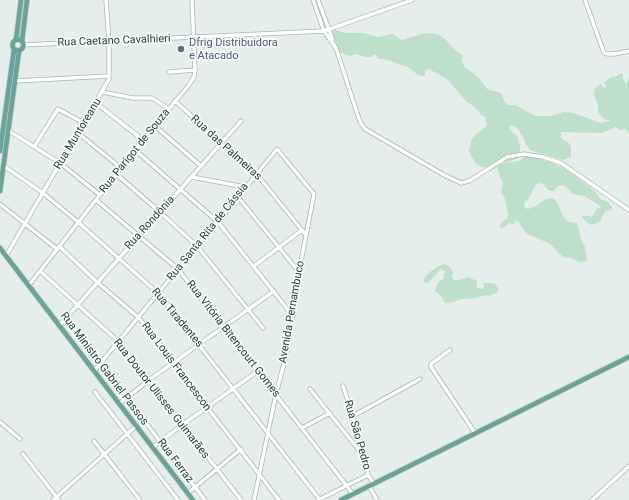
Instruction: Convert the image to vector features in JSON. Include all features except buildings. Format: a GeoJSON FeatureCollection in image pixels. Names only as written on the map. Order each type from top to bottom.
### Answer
{"type":"FeatureCollection","features":[{"type":"Feature","properties":{"kind":"main road"},"geometry":{"type":"LineString","coordinates":[[0,191],[15,81],[17,50],[12,44],[16,40],[21,0]]}},
{"type":"Feature","properties":{"kind":"main road"},"geometry":{"type":"LineString","coordinates":[[17,50],[22,48],[27,0]]}},
{"type":"Feature","properties":{"kind":"main road"},"geometry":{"type":"LineString","coordinates":[[20,9],[26,10]]}},
{"type":"Feature","properties":{"kind":"main road"},"geometry":{"type":"LineString","coordinates":[[16,40],[22,43]]}},
{"type":"Feature","properties":{"kind":"main road"},"geometry":{"type":"LineString","coordinates":[[0,151],[3,114],[17,50]]}},
{"type":"Feature","properties":{"kind":"main road"},"geometry":{"type":"LineString","coordinates":[[2,140],[7,142]]}},
{"type":"Feature","properties":{"kind":"main road","name":"Rua Ministro Gabriel Passos"},"geometry":{"type":"LineString","coordinates":[[0,248],[193,500]]}},
{"type":"Feature","properties":{"kind":"main road"},"geometry":{"type":"LineString","coordinates":[[342,500],[629,357]]}},
{"type":"Feature","properties":{"kind":"street","name":"Rua Muntoreanu"},"geometry":{"type":"LineString","coordinates":[[6,256],[96,103],[109,76],[109,42],[106,0]]}},
{"type":"Feature","properties":{"kind":"street","name":"Rua Parigot de Souza"},"geometry":{"type":"LineString","coordinates":[[29,285],[194,77],[192,0]]}},
{"type":"Feature","properties":{"kind":"street"},"geometry":{"type":"LineString","coordinates":[[332,42],[319,0],[313,1],[324,31],[336,48],[360,122],[362,126],[372,134],[457,182],[464,183],[507,157],[524,154],[535,155],[561,163],[629,210]]}},
{"type":"Feature","properties":{"kind":"street","name":"Rua Caetano Cavalhieri"},"geometry":{"type":"LineString","coordinates":[[22,43],[109,42],[324,31],[403,1],[412,0]]}},
{"type":"Feature","properties":{"kind":"street"},"geometry":{"type":"LineString","coordinates":[[585,0],[604,53],[614,54],[629,50]]}},
{"type":"Feature","properties":{"kind":"street"},"geometry":{"type":"LineString","coordinates":[[169,72],[195,70]]}},
{"type":"Feature","properties":{"kind":"street"},"geometry":{"type":"LineString","coordinates":[[15,81],[109,76]]}},
{"type":"Feature","properties":{"kind":"street"},"geometry":{"type":"LineString","coordinates":[[102,92],[115,94],[121,97],[152,98],[169,109]]}},
{"type":"Feature","properties":{"kind":"street","name":"Rua das Palmeiras"},"geometry":{"type":"LineString","coordinates":[[175,101],[259,176],[305,234]]}},
{"type":"Feature","properties":{"kind":"street"},"geometry":{"type":"LineString","coordinates":[[96,103],[143,140]]}},
{"type":"Feature","properties":{"kind":"street"},"geometry":{"type":"LineString","coordinates":[[34,147],[58,109],[84,123]]}},
{"type":"Feature","properties":{"kind":"street","name":"Rua Rondônia"},"geometry":{"type":"LineString","coordinates":[[59,326],[241,121]]}},
{"type":"Feature","properties":{"kind":"street"},"geometry":{"type":"LineString","coordinates":[[155,126],[201,166]]}},
{"type":"Feature","properties":{"kind":"street"},"geometry":{"type":"LineString","coordinates":[[8,131],[60,163],[100,195]]}},
{"type":"Feature","properties":{"kind":"street"},"geometry":{"type":"LineString","coordinates":[[78,133],[121,168]]}},
{"type":"Feature","properties":{"kind":"street","name":"Rua Santa Rita de Cássia"},"geometry":{"type":"LineString","coordinates":[[94,371],[277,149],[314,194]]}},
{"type":"Feature","properties":{"kind":"street"},"geometry":{"type":"LineString","coordinates":[[135,150],[218,222],[293,316]]}},
{"type":"Feature","properties":{"kind":"street","name":"Rua Tiradentes"},"geometry":{"type":"LineString","coordinates":[[4,166],[43,193],[159,294],[268,432],[319,500]]}},
{"type":"Feature","properties":{"kind":"street"},"geometry":{"type":"LineString","coordinates":[[116,174],[197,246],[249,308],[263,328]]}},
{"type":"Feature","properties":{"kind":"street"},"geometry":{"type":"LineString","coordinates":[[192,177],[245,187]]}},
{"type":"Feature","properties":{"kind":"street","name":"Avenida Pernambuco"},"geometry":{"type":"LineString","coordinates":[[254,500],[276,394],[287,351],[305,234],[314,194]]}},
{"type":"Feature","properties":{"kind":"street"},"geometry":{"type":"LineString","coordinates":[[238,198],[299,272]]}},
{"type":"Feature","properties":{"kind":"street","name":"Rua Vitória Bitencourt Gomes"},"geometry":{"type":"LineString","coordinates":[[96,200],[178,269],[224,326],[353,494]]}},
{"type":"Feature","properties":{"kind":"street","name":"Rua Louis Francescon"},"geometry":{"type":"LineString","coordinates":[[0,204],[58,248],[139,318],[279,500]]}},
{"type":"Feature","properties":{"kind":"street"},"geometry":{"type":"LineString","coordinates":[[254,266],[302,230]]}},
{"type":"Feature","properties":{"kind":"street","name":"Rua Doutor Ulisses Guimarães"},"geometry":{"type":"LineString","coordinates":[[40,271],[119,342],[241,500]]}},
{"type":"Feature","properties":{"kind":"street"},"geometry":{"type":"LineString","coordinates":[[119,404],[126,397],[198,344],[274,291]]}},
{"type":"Feature","properties":{"kind":"street"},"geometry":{"type":"LineString","coordinates":[[450,350],[431,364],[431,367],[475,433]]}},
{"type":"Feature","properties":{"kind":"street","name":"Rua Ferraz"},"geometry":{"type":"LineString","coordinates":[[100,365],[205,500]]}},
{"type":"Feature","properties":{"kind":"street"},"geometry":{"type":"LineString","coordinates":[[153,447],[258,370]]}},
{"type":"Feature","properties":{"kind":"street"},"geometry":{"type":"LineString","coordinates":[[353,416],[420,378]]}},
{"type":"Feature","properties":{"kind":"street","name":"Rua São Pedro"},"geometry":{"type":"LineString","coordinates":[[343,386],[353,416],[371,485],[377,500]]}},
{"type":"Feature","properties":{"kind":"street"},"geometry":{"type":"LineString","coordinates":[[310,389],[363,455]]}},
{"type":"Feature","properties":{"kind":"street"},"geometry":{"type":"LineString","coordinates":[[95,392],[178,500]]}},
{"type":"Feature","properties":{"kind":"street"},"geometry":{"type":"LineString","coordinates":[[302,428],[330,413]]}},
{"type":"Feature","properties":{"kind":"street"},"geometry":{"type":"LineString","coordinates":[[0,422],[20,439]]}},
{"type":"Feature","properties":{"kind":"street"},"geometry":{"type":"LineString","coordinates":[[23,454],[56,499],[136,426]]}},
{"type":"Feature","properties":{"kind":"street"},"geometry":{"type":"LineString","coordinates":[[94,441],[140,500]]}},
{"type":"Feature","properties":{"kind":"street"},"geometry":{"type":"LineString","coordinates":[[188,493],[241,450]]}},
{"type":"Feature","properties":{"kind":"street"},"geometry":{"type":"LineString","coordinates":[[592,500],[629,466]]}},
{"type":"Feature","properties":{"kind":"street"},"geometry":{"type":"LineString","coordinates":[[319,500],[368,474]]}},
{"type":"Feature","properties":{"kind":"green space"},"geometry":{"type":"Polygon","coordinates":[[[335,30],[345,33],[364,33],[378,37],[392,34],[402,40],[425,33],[437,34],[463,55],[462,60],[464,66],[478,77],[488,90],[499,92],[503,95],[502,97],[507,105],[516,105],[536,116],[551,116],[564,112],[573,113],[601,123],[611,121],[604,119],[598,112],[598,105],[594,96],[595,88],[601,84],[604,89],[606,86],[604,83],[607,80],[621,73],[626,85],[629,76],[629,133],[625,129],[619,130],[616,127],[602,133],[561,132],[561,138],[569,143],[571,147],[571,157],[563,160],[530,150],[518,129],[515,126],[510,125],[510,130],[517,136],[520,145],[520,154],[517,159],[504,163],[519,161],[526,156],[552,162],[568,171],[596,192],[600,199],[608,202],[612,207],[612,210],[605,211],[600,221],[592,225],[587,223],[582,217],[583,215],[592,217],[598,208],[601,208],[599,205],[584,196],[571,193],[569,189],[563,185],[558,186],[554,191],[550,191],[540,183],[536,184],[528,200],[524,203],[525,208],[528,209],[536,206],[544,200],[550,198],[554,199],[568,222],[577,223],[582,242],[585,246],[587,261],[580,262],[568,257],[563,257],[550,244],[526,233],[518,221],[516,221],[513,225],[510,223],[502,228],[499,227],[504,220],[507,219],[508,215],[505,198],[501,193],[503,182],[498,169],[497,167],[494,169],[479,166],[475,163],[469,151],[471,141],[476,134],[487,126],[485,117],[481,115],[475,107],[466,101],[447,79],[429,69],[425,70],[425,75],[418,75],[408,67],[384,59],[379,59],[375,54],[371,57],[366,57],[355,54],[350,56],[339,52],[331,35],[331,32],[335,30]]]}},
{"type":"Feature","properties":{"kind":"green space"},"geometry":{"type":"Polygon","coordinates":[[[445,264],[451,268],[453,273],[452,277],[455,281],[468,277],[477,281],[477,288],[483,289],[483,283],[495,284],[498,288],[498,292],[489,296],[485,295],[445,303],[442,297],[435,291],[438,282],[444,278],[443,276],[446,271],[441,269],[428,283],[423,281],[431,271],[445,264]]]}},
{"type":"Feature","properties":{"kind":"place","name":"Dfrig Distribuidora e Atacado"},"geometry":{"type":"Point","coordinates":[181,49]}}]}
